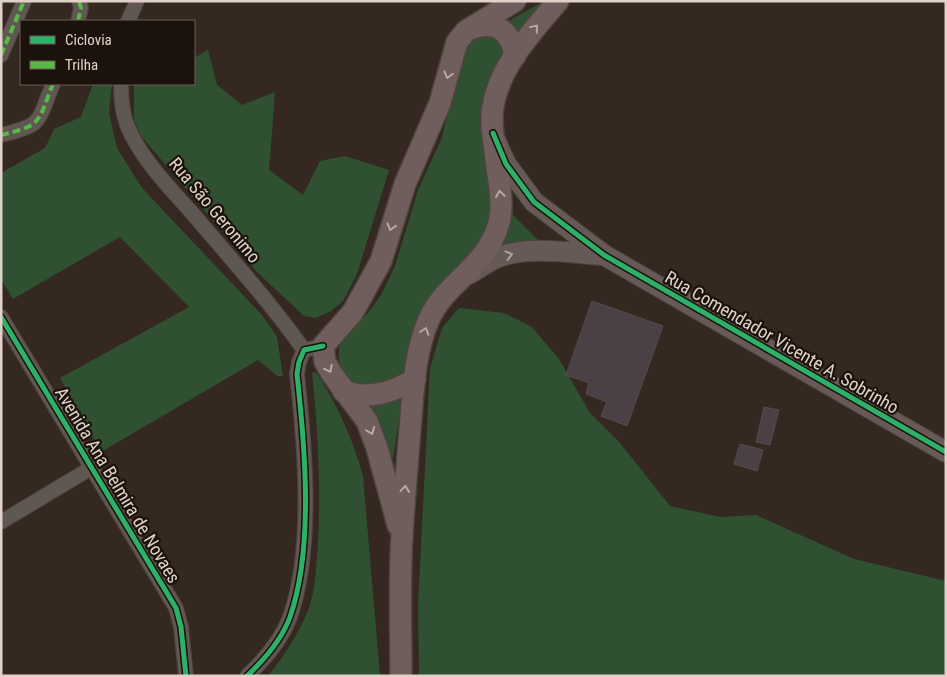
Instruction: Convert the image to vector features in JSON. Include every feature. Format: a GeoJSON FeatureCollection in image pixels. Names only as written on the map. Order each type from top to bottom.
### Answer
{"type":"FeatureCollection","features":[{"type":"Feature","properties":{"kind":"main road"},"geometry":{"type":"LineString","coordinates":[[401,537],[377,448],[367,421],[343,391],[314,348],[353,312],[380,261],[405,184],[440,103],[457,42],[466,31],[515,1]]}},
{"type":"Feature","properties":{"kind":"main road"},"geometry":{"type":"LineString","coordinates":[[401,676],[401,537],[415,379],[422,337],[429,317],[443,298],[482,258],[494,240],[499,224],[501,204],[493,134],[492,107],[496,92],[524,42],[558,1]]}},
{"type":"Feature","properties":{"kind":"main road"},"geometry":{"type":"LineString","coordinates":[[466,31],[484,25],[496,27],[507,34],[513,45],[515,56]]}},
{"type":"Feature","properties":{"kind":"main road"},"geometry":{"type":"LineString","coordinates":[[343,391],[357,396],[376,395],[395,391],[415,379]]}},
{"type":"Feature","properties":{"kind":"street"},"geometry":{"type":"LineString","coordinates":[[1,55],[24,1]]}},
{"type":"Feature","properties":{"kind":"street"},"geometry":{"type":"LineString","coordinates":[[78,20],[81,8],[79,1]]}},
{"type":"Feature","properties":{"kind":"street"},"geometry":{"type":"LineString","coordinates":[[128,20],[137,1]]}},
{"type":"Feature","properties":{"kind":"street"},"geometry":{"type":"LineString","coordinates":[[1,135],[30,128],[36,124],[53,85]]}},
{"type":"Feature","properties":{"kind":"street","name":"Rua São Geronimo"},"geometry":{"type":"LineString","coordinates":[[121,85],[121,102],[128,126],[144,154],[165,183],[280,315],[314,348]]}},
{"type":"Feature","properties":{"kind":"street","name":"Rua Comendador Vicente A. Sobrinho"},"geometry":{"type":"LineString","coordinates":[[493,134],[506,164],[534,202],[604,255],[946,452]]}},
{"type":"Feature","properties":{"kind":"street"},"geometry":{"type":"LineString","coordinates":[[465,276],[496,258],[514,253],[542,251],[604,255]]}},
{"type":"Feature","properties":{"kind":"street","name":"Avenida Ana Belmira de Novaes"},"geometry":{"type":"LineString","coordinates":[[1,317],[176,608],[181,627],[186,676]]}},
{"type":"Feature","properties":{"kind":"street"},"geometry":{"type":"LineString","coordinates":[[247,676],[275,645],[289,619],[297,593],[304,533],[305,463],[297,374],[298,362],[314,348]]}},
{"type":"Feature","properties":{"kind":"street"},"geometry":{"type":"LineString","coordinates":[[1,522],[91,468]]}},
{"type":"Feature","properties":{"kind":"green space"},"geometry":{"type":"Polygon","coordinates":[[[544,1],[516,38],[503,24],[544,1]]]}},
{"type":"Feature","properties":{"kind":"green space"},"geometry":{"type":"Polygon","coordinates":[[[478,34],[497,35],[506,51],[489,229],[401,375],[378,388],[352,383],[343,374],[339,360],[339,347],[344,336],[368,313],[381,295],[395,266],[418,190],[441,140],[465,47],[478,34]]]}},
{"type":"Feature","properties":{"kind":"green space"},"geometry":{"type":"Polygon","coordinates":[[[208,50],[217,85],[242,105],[275,92],[269,170],[303,195],[320,161],[345,156],[389,170],[357,274],[343,301],[331,311],[316,318],[304,316],[257,272],[141,136],[134,120],[134,85],[195,85],[195,57],[208,50]]]}},
{"type":"Feature","properties":{"kind":"green space"},"geometry":{"type":"Polygon","coordinates":[[[93,85],[112,85],[109,113],[117,148],[142,188],[262,315],[277,337],[283,376],[277,376],[258,360],[101,452],[60,378],[189,307],[120,237],[13,299],[1,279],[1,173],[45,148],[54,129],[81,117],[93,85]]]}},
{"type":"Feature","properties":{"kind":"green space"},"geometry":{"type":"Polygon","coordinates":[[[510,212],[539,241],[498,249],[505,238],[510,212]]]}},
{"type":"Feature","properties":{"kind":"green space"},"geometry":{"type":"Polygon","coordinates":[[[459,308],[504,313],[532,327],[559,359],[590,413],[620,443],[670,506],[720,517],[756,515],[854,559],[946,581],[946,676],[419,676],[418,605],[430,368],[442,328],[459,308]]]}},
{"type":"Feature","properties":{"kind":"green space"},"geometry":{"type":"Polygon","coordinates":[[[316,372],[344,422],[363,476],[380,676],[268,676],[286,652],[301,626],[309,608],[314,584],[318,544],[319,501],[312,373],[316,372]]]}},
{"type":"Feature","properties":{"kind":"green space"},"geometry":{"type":"Polygon","coordinates":[[[403,392],[393,459],[386,443],[358,402],[403,392]]]}},
{"type":"Feature","properties":{"kind":"building"},"geometry":{"type":"Polygon","coordinates":[[[592,301],[663,326],[627,426],[601,416],[607,402],[586,394],[589,383],[566,375],[592,301]]]}},
{"type":"Feature","properties":{"kind":"building"},"geometry":{"type":"Polygon","coordinates":[[[764,407],[779,410],[770,445],[756,442],[764,407]]]}},
{"type":"Feature","properties":{"kind":"building"},"geometry":{"type":"Polygon","coordinates":[[[740,444],[763,450],[757,471],[734,464],[740,444]]]}},
{"type":"Feature","properties":{"kind":"marked path"},"geometry":{"type":"LineString","coordinates":[[1,55],[24,1]]}},
{"type":"Feature","properties":{"kind":"marked path"},"geometry":{"type":"LineString","coordinates":[[78,20],[81,8],[79,1]]}},
{"type":"Feature","properties":{"kind":"marked path"},"geometry":{"type":"LineString","coordinates":[[1,135],[25,128],[37,120],[53,85]]}},
{"type":"Feature","properties":{"kind":"cycle path"},"geometry":{"type":"LineString","coordinates":[[493,133],[506,164],[534,202],[604,255],[946,452]]}},
{"type":"Feature","properties":{"kind":"cycle path"},"geometry":{"type":"LineString","coordinates":[[1,317],[176,608],[181,627],[186,676]]}},
{"type":"Feature","properties":{"kind":"cycle path"},"geometry":{"type":"LineString","coordinates":[[247,676],[266,656],[287,625],[298,590],[305,529],[306,497],[303,433],[297,374],[304,350],[323,346]]}}]}
